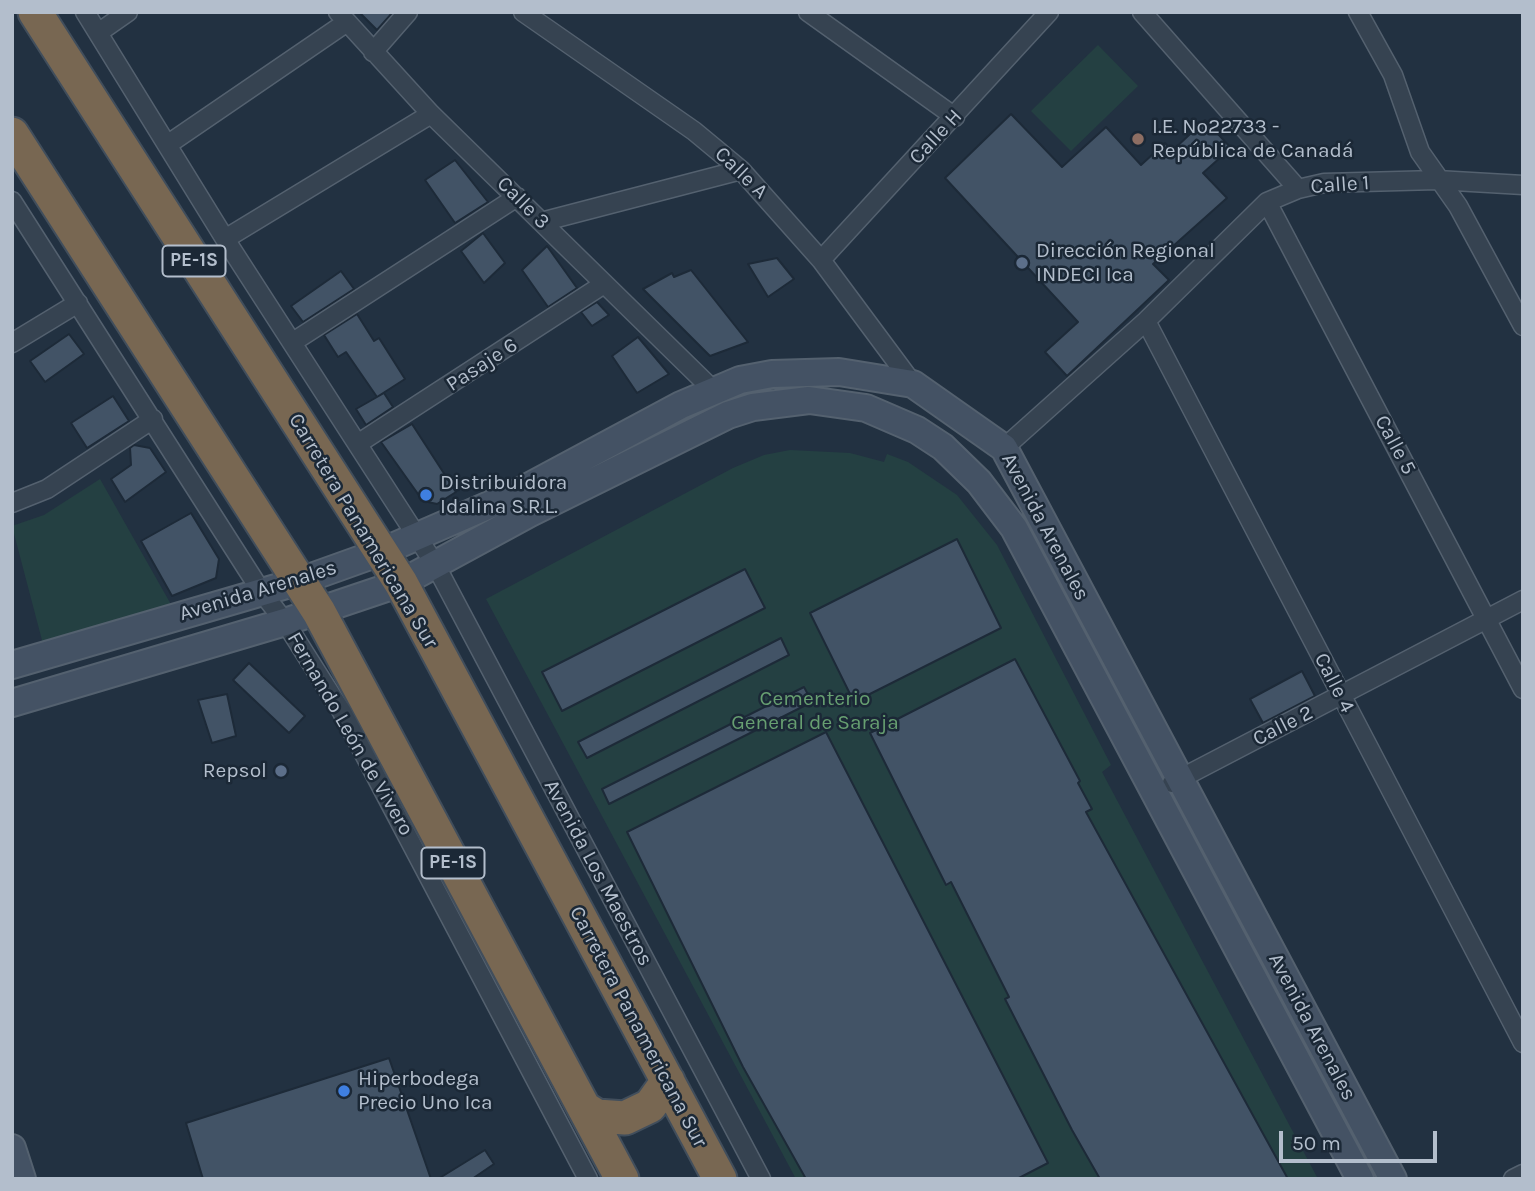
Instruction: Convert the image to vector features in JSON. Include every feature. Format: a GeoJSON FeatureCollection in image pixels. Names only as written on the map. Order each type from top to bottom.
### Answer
{"type":"FeatureCollection","features":[{"type":"Feature","properties":{"kind":"highway","name":"Carretera Panamericana Sur"},"geometry":{"type":"LineString","coordinates":[[35,12],[401,583],[720,1179]]}},
{"type":"Feature","properties":{"kind":"highway","name":"PE-1S"},"geometry":{"type":"LineString","coordinates":[[12,134],[319,612],[622,1179]]}},
{"type":"Feature","properties":{"kind":"highway"},"geometry":{"type":"LineString","coordinates":[[584,1108],[611,1119],[632,1116],[650,1106],[668,1081]]}},
{"type":"Feature","properties":{"kind":"street","name":"Carretera Panamericana Sur"},"geometry":{"type":"LineString","coordinates":[[85,12],[225,239],[436,566]]}},
{"type":"Feature","properties":{"kind":"street"},"geometry":{"type":"LineString","coordinates":[[98,33],[128,12]]}},
{"type":"Feature","properties":{"kind":"street"},"geometry":{"type":"LineString","coordinates":[[373,52],[408,12]]}},
{"type":"Feature","properties":{"kind":"street","name":"Calle A"},"geometry":{"type":"LineString","coordinates":[[523,12],[683,123],[741,170],[821,260],[913,384]]}},
{"type":"Feature","properties":{"kind":"street"},"geometry":{"type":"LineString","coordinates":[[808,12],[956,117]]}},
{"type":"Feature","properties":{"kind":"street","name":"Calle H"},"geometry":{"type":"LineString","coordinates":[[821,260],[956,117],[1049,12]]}},
{"type":"Feature","properties":{"kind":"street"},"geometry":{"type":"LineString","coordinates":[[1142,12],[1298,188]]}},
{"type":"Feature","properties":{"kind":"street"},"geometry":{"type":"LineString","coordinates":[[1358,12],[1393,75],[1420,152],[1437,180],[1458,206],[1523,327]]}},
{"type":"Feature","properties":{"kind":"street"},"geometry":{"type":"LineString","coordinates":[[167,145],[343,17]]}},
{"type":"Feature","properties":{"kind":"street","name":"Calle 3"},"geometry":{"type":"LineString","coordinates":[[343,17],[431,114],[712,389]]}},
{"type":"Feature","properties":{"kind":"street"},"geometry":{"type":"LineString","coordinates":[[225,239],[431,114]]}},
{"type":"Feature","properties":{"kind":"street"},"geometry":{"type":"LineString","coordinates":[[541,222],[741,170]]}},
{"type":"Feature","properties":{"kind":"street","name":"Calle 1"},"geometry":{"type":"LineString","coordinates":[[1004,448],[1146,321],[1267,202],[1298,188],[1324,183],[1437,180],[1523,185]]}},
{"type":"Feature","properties":{"kind":"street"},"geometry":{"type":"LineString","coordinates":[[293,342],[517,197]]}},
{"type":"Feature","properties":{"kind":"street","name":"Fernando León de Vivero"},"geometry":{"type":"LineString","coordinates":[[12,201],[261,591],[285,622],[342,712],[588,1179]]}},
{"type":"Feature","properties":{"kind":"street","name":"Calle 5"},"geometry":{"type":"LineString","coordinates":[[1267,202],[1523,689]]}},
{"type":"Feature","properties":{"kind":"street","name":"Pasaje 6"},"geometry":{"type":"LineString","coordinates":[[359,443],[604,285]]}},
{"type":"Feature","properties":{"kind":"street"},"geometry":{"type":"LineString","coordinates":[[12,343],[78,303]]}},
{"type":"Feature","properties":{"kind":"street","name":"Calle 4"},"geometry":{"type":"LineString","coordinates":[[1146,321],[1523,1043]]}},
{"type":"Feature","properties":{"kind":"street","name":"Avenida Arenales"},"geometry":{"type":"LineString","coordinates":[[12,666],[300,581],[381,552],[517,493],[712,389],[740,380],[791,372],[863,374],[913,384],[1004,448],[1393,1179]]}},
{"type":"Feature","properties":{"kind":"street","name":"Avenida Arenales"},"geometry":{"type":"LineString","coordinates":[[12,703],[319,612],[401,583],[530,513],[728,415],[753,407],[809,400],[866,408],[917,430],[943,447],[997,502],[1014,528],[1360,1179]]}},
{"type":"Feature","properties":{"kind":"street"},"geometry":{"type":"LineString","coordinates":[[12,503],[47,489],[153,419]]}},
{"type":"Feature","properties":{"kind":"street","name":"Avenida Los Maestros"},"geometry":{"type":"LineString","coordinates":[[436,566],[761,1179]]}},
{"type":"Feature","properties":{"kind":"street","name":"Calle 2"},"geometry":{"type":"LineString","coordinates":[[1154,792],[1523,600]]}},
{"type":"Feature","properties":{"kind":"street"},"geometry":{"type":"LineString","coordinates":[[12,1148],[22,1179]]}},
{"type":"Feature","properties":{"kind":"street"},"geometry":{"type":"LineString","coordinates":[[1513,1179],[1523,1174]]}},
{"type":"Feature","properties":{"kind":"green space"},"geometry":{"type":"Polygon","coordinates":[[[1098,45],[1138,86],[1071,151],[1031,111],[1098,45]]]}},
{"type":"Feature","properties":{"kind":"green space","name":"Cementerio General de Saraja"},"geometry":{"type":"Polygon","coordinates":[[[790,450],[850,453],[884,462],[887,454],[908,462],[957,495],[997,545],[1111,765],[1102,772],[1318,1179],[796,1179],[486,599],[733,468],[764,455],[790,450]]]}},
{"type":"Feature","properties":{"kind":"green space"},"geometry":{"type":"Polygon","coordinates":[[[100,479],[173,608],[43,644],[12,526],[44,515],[100,479]]]}},
{"type":"Feature","properties":{"kind":"building"},"geometry":{"type":"Polygon","coordinates":[[[359,12],[393,12],[377,30],[359,12]]]}},
{"type":"Feature","properties":{"kind":"building"},"geometry":{"type":"Polygon","coordinates":[[[1011,114],[1062,167],[1106,127],[1141,165],[1165,143],[1172,151],[1205,120],[1231,148],[1203,173],[1227,198],[1153,264],[1169,280],[1067,376],[1045,352],[1078,322],[945,178],[1011,114]]]}},
{"type":"Feature","properties":{"kind":"building"},"geometry":{"type":"Polygon","coordinates":[[[455,160],[488,202],[455,223],[425,180],[455,160]]]}},
{"type":"Feature","properties":{"kind":"building"},"geometry":{"type":"Polygon","coordinates":[[[483,233],[505,263],[484,283],[461,251],[483,233]]]}},
{"type":"Feature","properties":{"kind":"building"},"geometry":{"type":"Polygon","coordinates":[[[547,246],[577,288],[548,307],[522,270],[547,246]]]}},
{"type":"Feature","properties":{"kind":"building"},"geometry":{"type":"Polygon","coordinates":[[[777,258],[794,279],[768,297],[748,264],[777,258]]]}},
{"type":"Feature","properties":{"kind":"building"},"geometry":{"type":"Polygon","coordinates":[[[691,270],[748,342],[710,356],[643,289],[672,273],[674,277],[691,270]]]}},
{"type":"Feature","properties":{"kind":"building"},"geometry":{"type":"Polygon","coordinates":[[[341,271],[354,289],[303,322],[291,306],[341,271]]]}},
{"type":"Feature","properties":{"kind":"building"},"geometry":{"type":"Polygon","coordinates":[[[597,302],[609,315],[592,326],[581,312],[597,302]]]}},
{"type":"Feature","properties":{"kind":"building"},"geometry":{"type":"Polygon","coordinates":[[[357,314],[374,341],[379,338],[405,379],[377,397],[346,352],[338,357],[324,335],[357,314]]]}},
{"type":"Feature","properties":{"kind":"building"},"geometry":{"type":"Polygon","coordinates":[[[69,334],[84,354],[45,382],[30,361],[69,334]]]}},
{"type":"Feature","properties":{"kind":"building"},"geometry":{"type":"Polygon","coordinates":[[[638,337],[669,374],[637,393],[612,356],[638,337]]]}},
{"type":"Feature","properties":{"kind":"building"},"geometry":{"type":"Polygon","coordinates":[[[384,393],[393,407],[366,425],[356,409],[384,393]]]}},
{"type":"Feature","properties":{"kind":"building"},"geometry":{"type":"Polygon","coordinates":[[[113,396],[129,421],[87,448],[71,423],[113,396]]]}},
{"type":"Feature","properties":{"kind":"building"},"geometry":{"type":"Polygon","coordinates":[[[412,424],[456,492],[437,504],[423,501],[381,442],[412,424]]]}},
{"type":"Feature","properties":{"kind":"building"},"geometry":{"type":"Polygon","coordinates":[[[134,445],[150,448],[166,472],[125,502],[111,479],[131,465],[130,448],[134,445]]]}},
{"type":"Feature","properties":{"kind":"building"},"geometry":{"type":"Polygon","coordinates":[[[191,513],[219,559],[216,578],[172,596],[141,541],[191,513]]]}},
{"type":"Feature","properties":{"kind":"building"},"geometry":{"type":"Polygon","coordinates":[[[957,539],[1001,628],[854,702],[810,613],[957,539]]]}},
{"type":"Feature","properties":{"kind":"building"},"geometry":{"type":"Polygon","coordinates":[[[745,569],[765,608],[562,711],[542,672],[745,569]]]}},
{"type":"Feature","properties":{"kind":"building"},"geometry":{"type":"Polygon","coordinates":[[[781,638],[789,655],[587,758],[578,742],[781,638]]]}},
{"type":"Feature","properties":{"kind":"building"},"geometry":{"type":"Polygon","coordinates":[[[1015,659],[1080,781],[1078,783],[1092,809],[1086,812],[1288,1179],[1100,1179],[1072,1130],[1005,999],[1009,997],[951,882],[946,885],[870,733],[1015,659]]]}},
{"type":"Feature","properties":{"kind":"building"},"geometry":{"type":"Polygon","coordinates":[[[249,663],[305,716],[289,733],[233,680],[249,663]]]}},
{"type":"Feature","properties":{"kind":"building"},"geometry":{"type":"Polygon","coordinates":[[[1302,671],[1315,696],[1263,723],[1250,699],[1302,671]]]}},
{"type":"Feature","properties":{"kind":"building"},"geometry":{"type":"Polygon","coordinates":[[[804,687],[812,702],[609,804],[602,789],[804,687]]]}},
{"type":"Feature","properties":{"kind":"building"},"geometry":{"type":"Polygon","coordinates":[[[227,694],[236,736],[212,743],[198,700],[227,694]]]}},
{"type":"Feature","properties":{"kind":"building"},"geometry":{"type":"Polygon","coordinates":[[[826,732],[1048,1163],[1017,1179],[806,1179],[743,1067],[627,832],[826,732]]]}},
{"type":"Feature","properties":{"kind":"building","name":"Hiperbodega Precio Uno Ica"},"geometry":{"type":"Polygon","coordinates":[[[389,1058],[431,1179],[203,1179],[186,1123],[389,1058]]]}},
{"type":"Feature","properties":{"kind":"building"},"geometry":{"type":"Polygon","coordinates":[[[485,1150],[494,1164],[472,1179],[438,1179],[485,1150]]]}},
{"type":"Feature","properties":{"kind":"place","name":"I.E. Nº22733 - República de Canadá"},"geometry":{"type":"Point","coordinates":[1138,139]}},
{"type":"Feature","properties":{"kind":"place","name":"Dirección Regional INDECI Ica"},"geometry":{"type":"Point","coordinates":[1022,263]}},
{"type":"Feature","properties":{"kind":"place","name":"Distribuidora Idalina S.R.L."},"geometry":{"type":"Point","coordinates":[426,495]}},
{"type":"Feature","properties":{"kind":"place","name":"Repsol"},"geometry":{"type":"Point","coordinates":[281,771]}},
{"type":"Feature","properties":{"kind":"place","name":"Hiperbodega Precio Uno Ica"},"geometry":{"type":"Point","coordinates":[344,1091]}}]}
